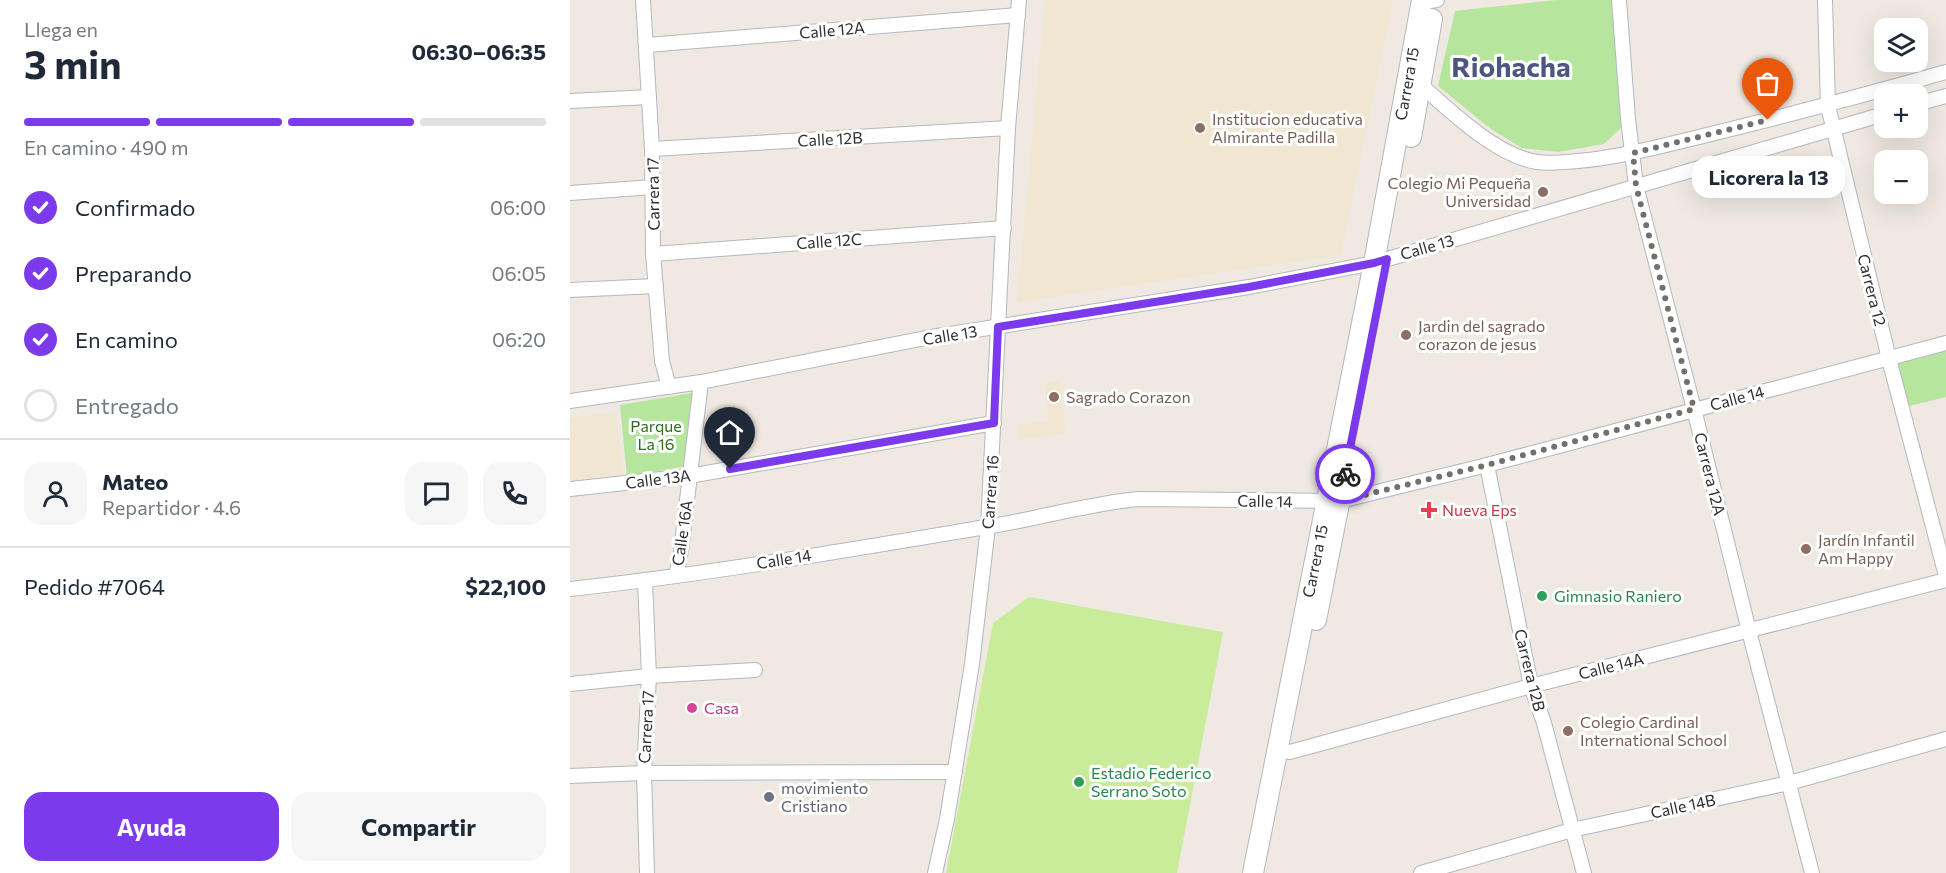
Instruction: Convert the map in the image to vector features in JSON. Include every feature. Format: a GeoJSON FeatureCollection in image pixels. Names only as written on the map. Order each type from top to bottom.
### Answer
{"type":"FeatureCollection","features":[{"type":"Feature","properties":{"kind":"main road","name":"Carrera 15"},"geometry":{"type":"LineString","coordinates":[[1380,261],[1421,85],[1431,0]]}},
{"type":"Feature","properties":{"kind":"main road","name":"Carrera 15"},"geometry":{"type":"LineString","coordinates":[[1266,873],[1284,751],[1431,0]]}},
{"type":"Feature","properties":{"kind":"main road","name":"Carrera 15"},"geometry":{"type":"LineString","coordinates":[[1253,873],[1284,751]]}},
{"type":"Feature","properties":{"kind":"street","name":"Carrera 17"},"geometry":{"type":"LineString","coordinates":[[643,0],[652,149],[653,254],[662,361],[669,387]]}},
{"type":"Feature","properties":{"kind":"street","name":"Carrera 16"},"geometry":{"type":"LineString","coordinates":[[935,873],[947,819],[972,664],[988,527],[1008,128],[1019,0]]}},
{"type":"Feature","properties":{"kind":"street","name":"Carrera 12A"},"geometry":{"type":"LineString","coordinates":[[1619,0],[1628,119],[1636,186],[1812,873]]}},
{"type":"Feature","properties":{"kind":"street","name":"Carrera 12"},"geometry":{"type":"LineString","coordinates":[[1825,0],[1828,106],[1889,359],[1946,578]]}},
{"type":"Feature","properties":{"kind":"street","name":"Calle 12A"},"geometry":{"type":"LineString","coordinates":[[646,45],[1018,15]]}},
{"type":"Feature","properties":{"kind":"street"},"geometry":{"type":"LineString","coordinates":[[1421,85],[1450,112],[1512,155],[1536,162],[1555,163],[1633,153],[1828,106],[1946,72]]}},
{"type":"Feature","properties":{"kind":"street"},"geometry":{"type":"LineString","coordinates":[[1928,101],[1946,96]]}},
{"type":"Feature","properties":{"kind":"street"},"geometry":{"type":"LineString","coordinates":[[570,102],[649,97]]}},
{"type":"Feature","properties":{"kind":"street","name":"Calle 13"},"geometry":{"type":"LineString","coordinates":[[570,400],[701,382],[920,339],[1249,287],[1380,261],[1874,117]]}},
{"type":"Feature","properties":{"kind":"street","name":"Calle 12B"},"geometry":{"type":"LineString","coordinates":[[652,149],[1008,128]]}},
{"type":"Feature","properties":{"kind":"street"},"geometry":{"type":"LineString","coordinates":[[570,193],[653,187]]}},
{"type":"Feature","properties":{"kind":"street","name":"Calle 12C"},"geometry":{"type":"LineString","coordinates":[[653,254],[1004,228]]}},
{"type":"Feature","properties":{"kind":"street"},"geometry":{"type":"LineString","coordinates":[[570,290],[656,286]]}},
{"type":"Feature","properties":{"kind":"street","name":"Calle 14"},"geometry":{"type":"LineString","coordinates":[[570,588],[645,581],[988,527],[1112,502],[1138,499],[1333,502],[1487,465],[1946,343]]}},
{"type":"Feature","properties":{"kind":"street","name":"Calle 16A"},"geometry":{"type":"LineString","coordinates":[[676,576],[701,382]]}},
{"type":"Feature","properties":{"kind":"street","name":"Calle 13A"},"geometry":{"type":"LineString","coordinates":[[570,489],[689,476],[994,423]]}},
{"type":"Feature","properties":{"kind":"street","name":"Carrera 12B"},"geometry":{"type":"LineString","coordinates":[[1487,465],[1532,686],[1584,873]]}},
{"type":"Feature","properties":{"kind":"street","name":"Calle 14A"},"geometry":{"type":"LineString","coordinates":[[1284,751],[1946,578]]}},
{"type":"Feature","properties":{"kind":"street","name":"Carrera 17"},"geometry":{"type":"LineString","coordinates":[[645,581],[648,676],[644,773],[647,873]]}},
{"type":"Feature","properties":{"kind":"street"},"geometry":{"type":"LineString","coordinates":[[570,684],[648,676],[754,670]]}},
{"type":"Feature","properties":{"kind":"street","name":"Calle 14B"},"geometry":{"type":"LineString","coordinates":[[1421,873],[1572,830],[1789,783],[1946,739]]}},
{"type":"Feature","properties":{"kind":"street"},"geometry":{"type":"LineString","coordinates":[[570,776],[644,773],[955,772]]}},
{"type":"Feature","properties":{"kind":"shaded area","name":"Institucion educativa Almirante Padilla"},"geometry":{"type":"Polygon","coordinates":[[[1045,0],[1393,0],[1341,255],[1017,302],[1045,0]]]}},
{"type":"Feature","properties":{"kind":"shaded area","name":"Sagrado Corazon"},"geometry":{"type":"Polygon","coordinates":[[[1060,381],[1066,434],[1019,440],[1018,425],[1049,421],[1045,383],[1060,381]]]}},
{"type":"Feature","properties":{"kind":"shaded area"},"geometry":{"type":"Polygon","coordinates":[[[616,412],[623,475],[570,480],[570,418],[616,412]]]}},
{"type":"Feature","properties":{"kind":"green space"},"geometry":{"type":"Polygon","coordinates":[[[1556,0],[1612,0],[1624,125],[1604,144],[1558,152],[1522,148],[1491,129],[1438,86],[1455,11],[1556,0]]]}},
{"type":"Feature","properties":{"kind":"green space"},"geometry":{"type":"Polygon","coordinates":[[[1946,349],[1946,397],[1909,406],[1896,363],[1946,349]]]}},
{"type":"Feature","properties":{"kind":"green space","name":"Parque La 16"},"geometry":{"type":"Polygon","coordinates":[[[692,393],[686,466],[627,477],[620,405],[692,393]]]}},
{"type":"Feature","properties":{"kind":"green space","name":"Estadio Federico Serrano Soto"},"geometry":{"type":"Polygon","coordinates":[[[1029,597],[1223,632],[1177,873],[946,873],[993,623],[1029,597]]]}},
{"type":"Feature","properties":{"kind":"way so far"},"geometry":{"type":"LineString","coordinates":[[1345,474],[1340,501],[1487,465],[1694,409],[1636,186],[1633,153],[1768,120]]}},
{"type":"Feature","properties":{"kind":"place","name":"Licorera la 13"},"geometry":{"type":"Point","coordinates":[1768,120]}},
{"type":"Feature","properties":{"kind":"place","name":"Institucion educativa Almirante Padilla"},"geometry":{"type":"Point","coordinates":[1200,128]}},
{"type":"Feature","properties":{"kind":"place","name":"Colegio Mi Pequeña Universidad"},"geometry":{"type":"Point","coordinates":[1543,192]}},
{"type":"Feature","properties":{"kind":"place","name":"Jardin del sagrado corazon de jesus"},"geometry":{"type":"Point","coordinates":[1406,335]}},
{"type":"Feature","properties":{"kind":"place","name":"Sagrado Corazon"},"geometry":{"type":"Point","coordinates":[1054,397]}},
{"type":"Feature","properties":{"kind":"place","name":"Nueva Eps"},"geometry":{"type":"Point","coordinates":[1429,510]}},
{"type":"Feature","properties":{"kind":"place","name":"Jardín Infantil Am Happy"},"geometry":{"type":"Point","coordinates":[1806,549]}},
{"type":"Feature","properties":{"kind":"place","name":"Gimnasio Raniero"},"geometry":{"type":"Point","coordinates":[1542,596]}},
{"type":"Feature","properties":{"kind":"place","name":"Casa"},"geometry":{"type":"Point","coordinates":[692,708]}},
{"type":"Feature","properties":{"kind":"place","name":"Colegio Cardinal International School"},"geometry":{"type":"Point","coordinates":[1568,731]}},
{"type":"Feature","properties":{"kind":"place","name":"Estadio Federico Serrano Soto"},"geometry":{"type":"Point","coordinates":[1079,782]}},
{"type":"Feature","properties":{"kind":"place","name":"movimiento Cristiano"},"geometry":{"type":"Point","coordinates":[769,797]}},
{"type":"Feature","properties":{"kind":"district","name":"Riohacha"},"geometry":{"type":"Point","coordinates":[1511,67]}},
{"type":"Feature","properties":{"kind":"route"},"geometry":{"type":"LineString","coordinates":[[730,469],[994,423],[998,327],[1118,306],[1249,287],[1387,259],[1345,474]]}}]}
